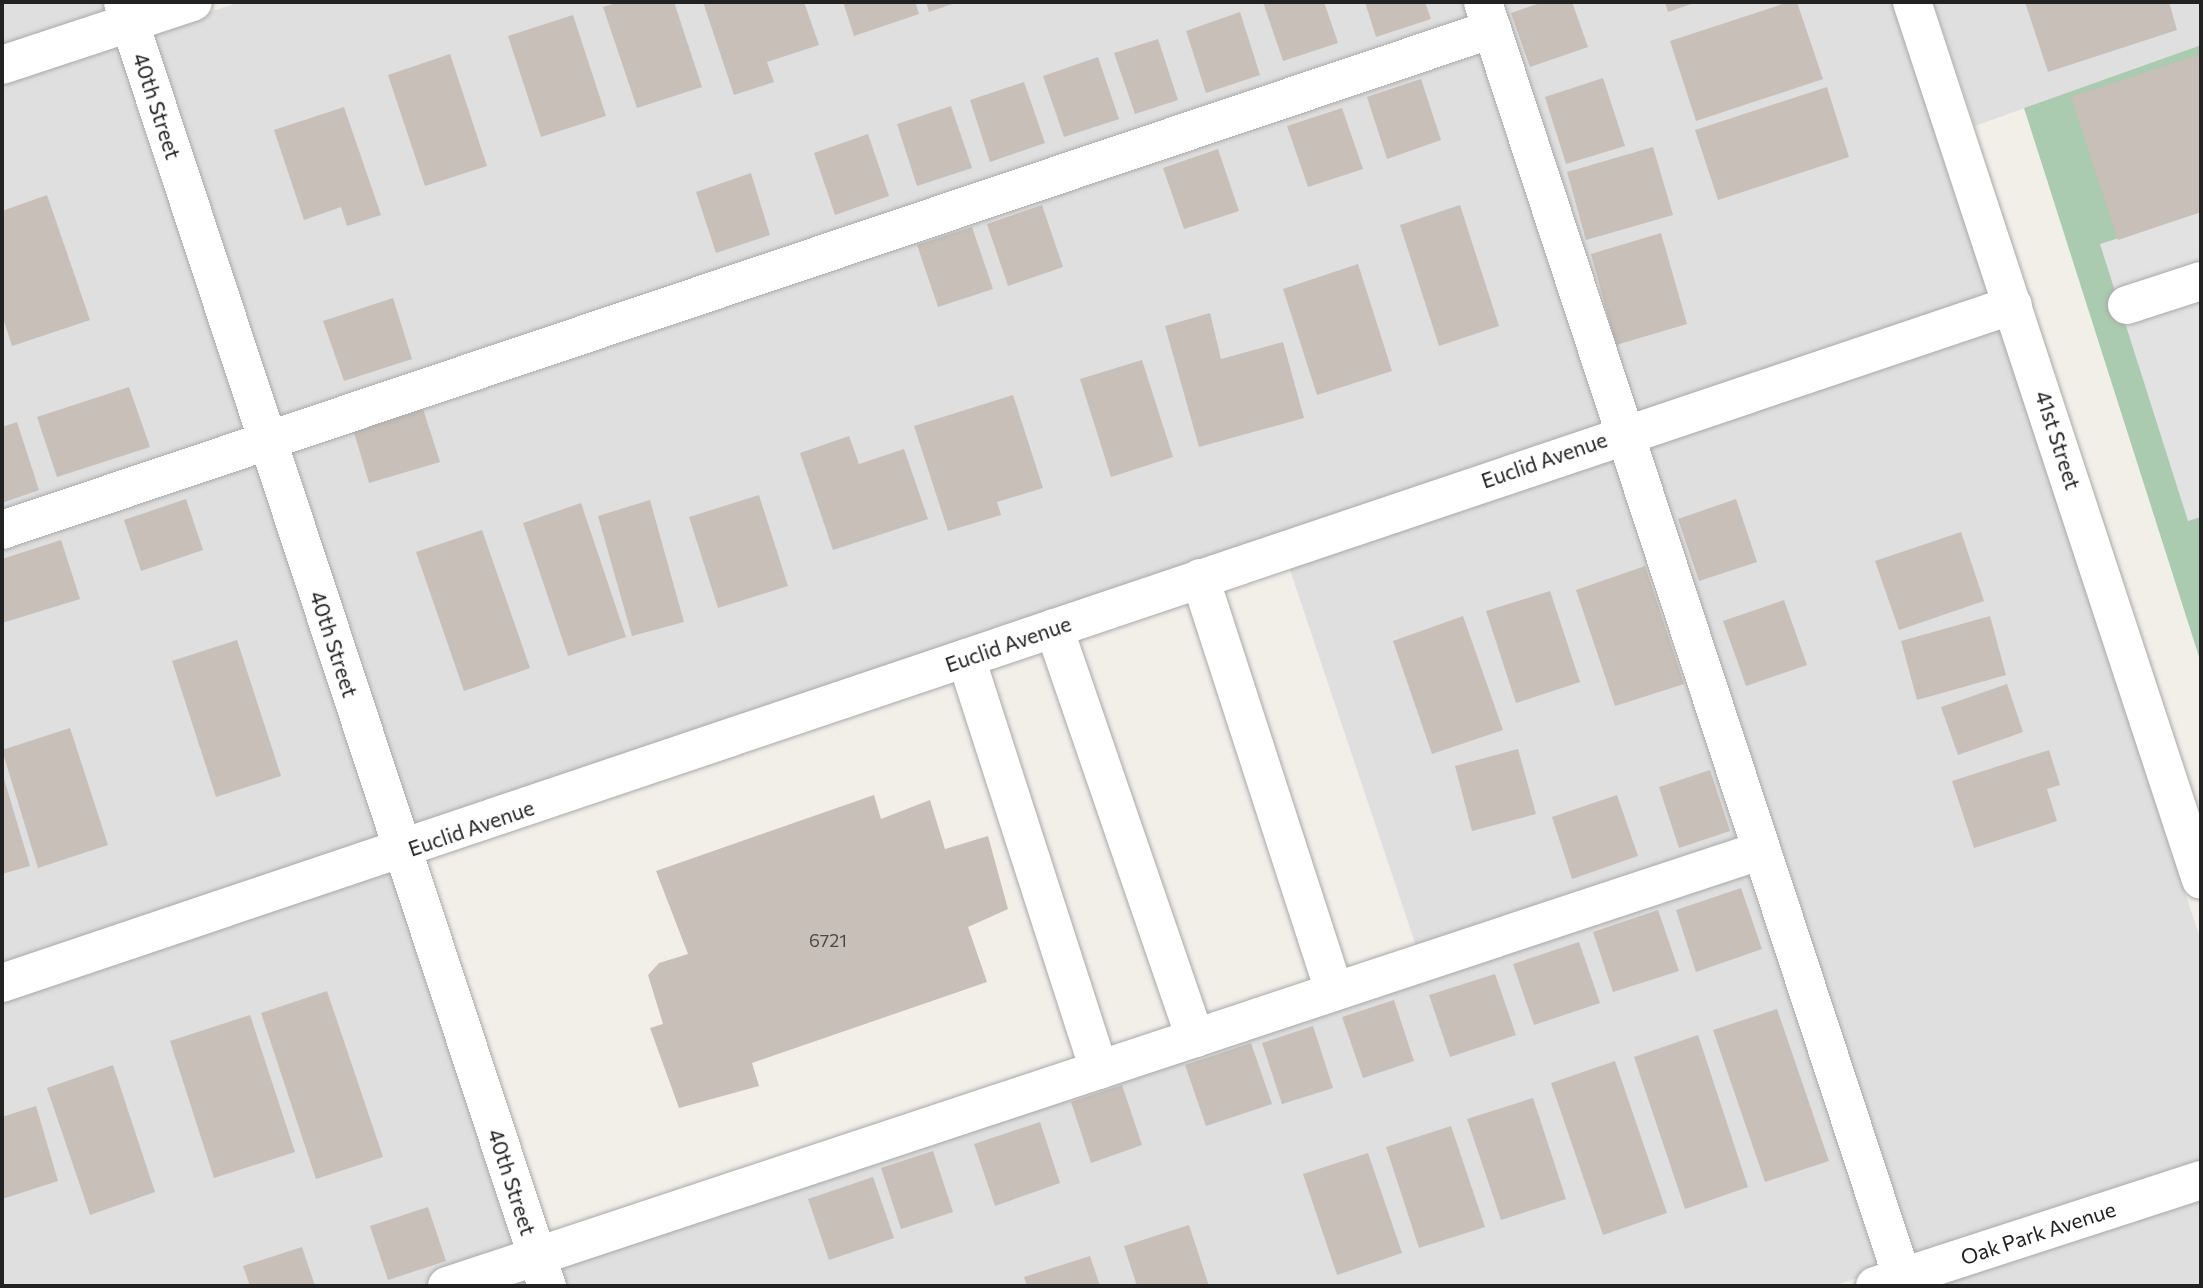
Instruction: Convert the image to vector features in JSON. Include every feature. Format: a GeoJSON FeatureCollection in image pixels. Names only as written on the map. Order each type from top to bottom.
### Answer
{"type":"FeatureCollection","features":[{"type":"Feature","properties":{"kind":"street"},"geometry":{"type":"LineString","coordinates":[[2,65],[126,12],[193,2]]}},
{"type":"Feature","properties":{"kind":"street","name":"41st Street"},"geometry":{"type":"LineString","coordinates":[[1912,2],[2201,880]]}},
{"type":"Feature","properties":{"kind":"street","name":"40th Street"},"geometry":{"type":"LineString","coordinates":[[126,12],[542,1271]]}},
{"type":"Feature","properties":{"kind":"street"},"geometry":{"type":"LineString","coordinates":[[2,530],[267,441],[1487,15],[1762,850],[1889,1282]]}},
{"type":"Feature","properties":{"kind":"street"},"geometry":{"type":"LineString","coordinates":[[2127,304],[2201,281]]}},
{"type":"Feature","properties":{"kind":"street","name":"Euclid Avenue"},"geometry":{"type":"LineString","coordinates":[[2,983],[403,851],[1625,432],[2013,305]]}},
{"type":"Feature","properties":{"kind":"street"},"geometry":{"type":"LineString","coordinates":[[1200,578],[1334,991]]}},
{"type":"Feature","properties":{"kind":"street"},"geometry":{"type":"LineString","coordinates":[[1055,628],[1195,1038]]}},
{"type":"Feature","properties":{"kind":"street"},"geometry":{"type":"LineString","coordinates":[[966,658],[1099,1070]]}},
{"type":"Feature","properties":{"kind":"street"},"geometry":{"type":"LineString","coordinates":[[447,1286],[542,1271],[1099,1070],[1762,850]]}},
{"type":"Feature","properties":{"kind":"street","name":"Oak Park Avenue"},"geometry":{"type":"LineString","coordinates":[[1889,1282],[2201,1180]]}},
{"type":"Feature","properties":{"kind":"shaded area"},"geometry":{"type":"Polygon","coordinates":[[[2,2],[164,2],[2,56],[2,2]]]}},
{"type":"Feature","properties":{"kind":"shaded area"},"geometry":{"type":"Polygon","coordinates":[[[240,2],[1893,2],[2201,941],[2201,1164],[1833,1286],[558,1286],[549,1261],[1425,973],[1287,561],[398,860],[537,1286],[2,1286],[2,80],[240,2]]]}},
{"type":"Feature","properties":{"kind":"shaded area"},"geometry":{"type":"Polygon","coordinates":[[[1933,2],[2201,2],[2201,45],[1975,126],[1933,2]]]}},
{"type":"Feature","properties":{"kind":"shaded area"},"geometry":{"type":"Polygon","coordinates":[[[2201,212],[2201,517],[2188,521],[2100,244],[2201,212]]]}},
{"type":"Feature","properties":{"kind":"shaded area"},"geometry":{"type":"Polygon","coordinates":[[[2201,1193],[2201,1286],[1917,1286],[2201,1193]]]}},
{"type":"Feature","properties":{"kind":"green space"},"geometry":{"type":"Polygon","coordinates":[[[2201,45],[2201,663],[2024,108],[2201,45]]]}},
{"type":"Feature","properties":{"kind":"building"},"geometry":{"type":"Polygon","coordinates":[[[619,2],[674,2],[702,87],[637,108],[603,7],[619,2]]]}},
{"type":"Feature","properties":{"kind":"building"},"geometry":{"type":"Polygon","coordinates":[[[703,2],[804,2],[819,45],[767,62],[774,82],[734,95],[703,2]]]}},
{"type":"Feature","properties":{"kind":"building"},"geometry":{"type":"Polygon","coordinates":[[[843,2],[915,2],[919,14],[854,36],[843,2]]]}},
{"type":"Feature","properties":{"kind":"building"},"geometry":{"type":"Polygon","coordinates":[[[926,2],[958,2],[929,12],[926,2]]]}},
{"type":"Feature","properties":{"kind":"building"},"geometry":{"type":"Polygon","coordinates":[[[1263,2],[1324,2],[1338,43],[1283,61],[1263,2]]]}},
{"type":"Feature","properties":{"kind":"building"},"geometry":{"type":"Polygon","coordinates":[[[1365,2],[1425,2],[1431,19],[1376,37],[1365,2]]]}},
{"type":"Feature","properties":{"kind":"building"},"geometry":{"type":"Polygon","coordinates":[[[1543,2],[1572,2],[1588,47],[1530,67],[1511,13],[1543,2]]]}},
{"type":"Feature","properties":{"kind":"building"},"geometry":{"type":"Polygon","coordinates":[[[1665,2],[1697,2],[1668,12],[1665,2]]]}},
{"type":"Feature","properties":{"kind":"building"},"geometry":{"type":"Polygon","coordinates":[[[1789,2],[1797,2],[1823,79],[1696,121],[1670,41],[1789,2]]]}},
{"type":"Feature","properties":{"kind":"building"},"geometry":{"type":"Polygon","coordinates":[[[2025,2],[2169,2],[2177,30],[2048,72],[2025,2]]]}},
{"type":"Feature","properties":{"kind":"building"},"geometry":{"type":"Polygon","coordinates":[[[1240,12],[1260,75],[1206,93],[1186,31],[1240,12]]]}},
{"type":"Feature","properties":{"kind":"building"},"geometry":{"type":"Polygon","coordinates":[[[573,15],[606,116],[541,137],[508,36],[573,15]]]}},
{"type":"Feature","properties":{"kind":"building"},"geometry":{"type":"Polygon","coordinates":[[[1158,39],[1178,100],[1135,114],[1114,53],[1158,39]]]}},
{"type":"Feature","properties":{"kind":"building"},"geometry":{"type":"Polygon","coordinates":[[[450,54],[487,166],[425,186],[388,75],[450,54]]]}},
{"type":"Feature","properties":{"kind":"building"},"geometry":{"type":"Polygon","coordinates":[[[2201,54],[2201,212],[2118,240],[2071,97],[2201,54]]]}},
{"type":"Feature","properties":{"kind":"building"},"geometry":{"type":"Polygon","coordinates":[[[1098,57],[1119,119],[1064,137],[1043,76],[1098,57]]]}},
{"type":"Feature","properties":{"kind":"building"},"geometry":{"type":"Polygon","coordinates":[[[1603,78],[1625,146],[1566,164],[1545,97],[1603,78]]]}},
{"type":"Feature","properties":{"kind":"building"},"geometry":{"type":"Polygon","coordinates":[[[1421,79],[1441,140],[1387,159],[1367,97],[1421,79]]]}},
{"type":"Feature","properties":{"kind":"building"},"geometry":{"type":"Polygon","coordinates":[[[1024,82],[1045,143],[990,162],[970,100],[1024,82]]]}},
{"type":"Feature","properties":{"kind":"building"},"geometry":{"type":"Polygon","coordinates":[[[1827,87],[1849,157],[1718,200],[1695,130],[1827,87]]]}},
{"type":"Feature","properties":{"kind":"building"},"geometry":{"type":"Polygon","coordinates":[[[951,106],[972,168],[917,186],[897,124],[951,106]]]}},
{"type":"Feature","properties":{"kind":"building"},"geometry":{"type":"Polygon","coordinates":[[[344,107],[381,215],[347,226],[341,207],[304,220],[274,130],[344,107]]]}},
{"type":"Feature","properties":{"kind":"building"},"geometry":{"type":"Polygon","coordinates":[[[1342,108],[1363,169],[1308,187],[1287,126],[1342,108]]]}},
{"type":"Feature","properties":{"kind":"building"},"geometry":{"type":"Polygon","coordinates":[[[868,134],[889,196],[835,215],[814,153],[868,134]]]}},
{"type":"Feature","properties":{"kind":"building"},"geometry":{"type":"Polygon","coordinates":[[[1653,147],[1673,215],[1586,240],[1567,172],[1653,147]]]}},
{"type":"Feature","properties":{"kind":"building"},"geometry":{"type":"Polygon","coordinates":[[[1218,149],[1239,211],[1184,229],[1163,168],[1218,149]]]}},
{"type":"Feature","properties":{"kind":"building"},"geometry":{"type":"Polygon","coordinates":[[[751,173],[770,235],[716,253],[696,192],[751,173]]]}},
{"type":"Feature","properties":{"kind":"building"},"geometry":{"type":"Polygon","coordinates":[[[47,195],[90,320],[12,346],[2,315],[2,211],[47,195]]]}},
{"type":"Feature","properties":{"kind":"building"},"geometry":{"type":"Polygon","coordinates":[[[1042,205],[1063,267],[1008,286],[987,224],[1042,205]]]}},
{"type":"Feature","properties":{"kind":"building"},"geometry":{"type":"Polygon","coordinates":[[[1460,205],[1499,326],[1439,346],[1400,225],[1460,205]]]}},
{"type":"Feature","properties":{"kind":"building"},"geometry":{"type":"Polygon","coordinates":[[[972,227],[993,289],[938,307],[917,245],[972,227]]]}},
{"type":"Feature","properties":{"kind":"building"},"geometry":{"type":"Polygon","coordinates":[[[1661,233],[1687,324],[1616,345],[1591,254],[1661,233]]]}},
{"type":"Feature","properties":{"kind":"building"},"geometry":{"type":"Polygon","coordinates":[[[1358,264],[1392,371],[1317,395],[1283,289],[1358,264]]]}},
{"type":"Feature","properties":{"kind":"building"},"geometry":{"type":"Polygon","coordinates":[[[393,298],[412,359],[344,381],[323,321],[393,298]]]}},
{"type":"Feature","properties":{"kind":"building"},"geometry":{"type":"Polygon","coordinates":[[[1210,313],[1221,359],[1283,342],[1304,418],[1199,447],[1165,326],[1210,313]]]}},
{"type":"Feature","properties":{"kind":"building"},"geometry":{"type":"Polygon","coordinates":[[[1142,360],[1173,457],[1111,477],[1080,379],[1142,360]]]}},
{"type":"Feature","properties":{"kind":"building"},"geometry":{"type":"Polygon","coordinates":[[[129,387],[150,447],[57,477],[37,417],[129,387]]]}},
{"type":"Feature","properties":{"kind":"building"},"geometry":{"type":"Polygon","coordinates":[[[1013,395],[1043,488],[997,502],[1001,515],[948,531],[914,426],[1013,395]]]}},
{"type":"Feature","properties":{"kind":"building"},"geometry":{"type":"Polygon","coordinates":[[[423,409],[440,462],[369,483],[353,429],[423,409]]]}},
{"type":"Feature","properties":{"kind":"building"},"geometry":{"type":"Polygon","coordinates":[[[17,422],[39,490],[2,503],[2,427],[17,422]]]}},
{"type":"Feature","properties":{"kind":"building"},"geometry":{"type":"Polygon","coordinates":[[[849,436],[859,464],[904,449],[928,519],[833,550],[800,453],[849,436]]]}},
{"type":"Feature","properties":{"kind":"building"},"geometry":{"type":"Polygon","coordinates":[[[759,495],[788,586],[718,608],[689,517],[759,495]]]}},
{"type":"Feature","properties":{"kind":"building"},"geometry":{"type":"Polygon","coordinates":[[[186,499],[203,550],[141,571],[124,520],[186,499]]]}},
{"type":"Feature","properties":{"kind":"building"},"geometry":{"type":"Polygon","coordinates":[[[1736,499],[1757,562],[1699,581],[1678,519],[1736,499]]]}},
{"type":"Feature","properties":{"kind":"building"},"geometry":{"type":"Polygon","coordinates":[[[650,500],[684,622],[632,636],[598,516],[650,500]]]}},
{"type":"Feature","properties":{"kind":"building"},"geometry":{"type":"Polygon","coordinates":[[[581,503],[626,637],[568,656],[523,523],[581,503]]]}},
{"type":"Feature","properties":{"kind":"building"},"geometry":{"type":"Polygon","coordinates":[[[482,530],[530,668],[464,691],[416,552],[482,530]]]}},
{"type":"Feature","properties":{"kind":"building"},"geometry":{"type":"Polygon","coordinates":[[[1961,532],[1984,601],[1899,630],[1875,561],[1961,532]]]}},
{"type":"Feature","properties":{"kind":"building"},"geometry":{"type":"Polygon","coordinates":[[[61,540],[80,599],[2,623],[2,559],[61,540]]]}},
{"type":"Feature","properties":{"kind":"building"},"geometry":{"type":"Polygon","coordinates":[[[1645,566],[1684,684],[1615,706],[1576,590],[1645,566]]]}},
{"type":"Feature","properties":{"kind":"building"},"geometry":{"type":"Polygon","coordinates":[[[1550,591],[1580,682],[1516,703],[1486,611],[1550,591]]]}},
{"type":"Feature","properties":{"kind":"building"},"geometry":{"type":"Polygon","coordinates":[[[1784,600],[1807,665],[1746,686],[1723,621],[1784,600]]]}},
{"type":"Feature","properties":{"kind":"building"},"geometry":{"type":"Polygon","coordinates":[[[1463,616],[1503,730],[1432,754],[1393,641],[1463,616]]]}},
{"type":"Feature","properties":{"kind":"building"},"geometry":{"type":"Polygon","coordinates":[[[1990,616],[2006,675],[1917,700],[1901,641],[1990,616]]]}},
{"type":"Feature","properties":{"kind":"building"},"geometry":{"type":"Polygon","coordinates":[[[237,640],[281,776],[216,797],[172,661],[237,640]]]}},
{"type":"Feature","properties":{"kind":"building"},"geometry":{"type":"Polygon","coordinates":[[[2007,684],[2023,732],[1958,755],[1941,707],[2007,684]]]}},
{"type":"Feature","properties":{"kind":"building"},"geometry":{"type":"Polygon","coordinates":[[[70,728],[108,845],[38,868],[2,750],[70,728]]]}},
{"type":"Feature","properties":{"kind":"building"},"geometry":{"type":"Polygon","coordinates":[[[1518,749],[1536,814],[1472,831],[1455,766],[1518,749]]]}},
{"type":"Feature","properties":{"kind":"building"},"geometry":{"type":"Polygon","coordinates":[[[2049,750],[2060,785],[2047,789],[2057,821],[1974,848],[1952,781],[2049,750]]]}},
{"type":"Feature","properties":{"kind":"building"},"geometry":{"type":"Polygon","coordinates":[[[1710,770],[1730,831],[1679,848],[1659,787],[1710,770]]]}},
{"type":"Feature","properties":{"kind":"building"},"geometry":{"type":"Polygon","coordinates":[[[2,772],[30,866],[2,874],[2,772]]]}},
{"type":"Feature","properties":{"kind":"building"},"geometry":{"type":"Polygon","coordinates":[[[874,795],[881,819],[930,800],[945,849],[988,836],[1008,909],[968,927],[987,982],[752,1063],[759,1086],[679,1108],[650,1028],[663,1024],[648,975],[659,963],[688,954],[656,871],[874,795]]]}},
{"type":"Feature","properties":{"kind":"building"},"geometry":{"type":"Polygon","coordinates":[[[1617,795],[1638,856],[1572,879],[1552,817],[1617,795]]]}},
{"type":"Feature","properties":{"kind":"building"},"geometry":{"type":"Polygon","coordinates":[[[1741,888],[1762,949],[1696,972],[1676,910],[1741,888]]]}},
{"type":"Feature","properties":{"kind":"building"},"geometry":{"type":"Polygon","coordinates":[[[1658,910],[1679,971],[1613,992],[1593,932],[1658,910]]]}},
{"type":"Feature","properties":{"kind":"building"},"geometry":{"type":"Polygon","coordinates":[[[1579,942],[1600,1003],[1534,1025],[1513,964],[1579,942]]]}},
{"type":"Feature","properties":{"kind":"building"},"geometry":{"type":"Polygon","coordinates":[[[1495,974],[1516,1035],[1450,1057],[1429,995],[1495,974]]]}},
{"type":"Feature","properties":{"kind":"building"},"geometry":{"type":"Polygon","coordinates":[[[327,991],[383,1157],[316,1179],[261,1013],[327,991]]]}},
{"type":"Feature","properties":{"kind":"building"},"geometry":{"type":"Polygon","coordinates":[[[1394,1000],[1414,1061],[1363,1078],[1342,1017],[1394,1000]]]}},
{"type":"Feature","properties":{"kind":"building"},"geometry":{"type":"Polygon","coordinates":[[[1777,1009],[1829,1161],[1765,1182],[1713,1030],[1777,1009]]]}},
{"type":"Feature","properties":{"kind":"building"},"geometry":{"type":"Polygon","coordinates":[[[250,1015],[295,1152],[214,1178],[170,1041],[250,1015]]]}},
{"type":"Feature","properties":{"kind":"building"},"geometry":{"type":"Polygon","coordinates":[[[1313,1026],[1333,1088],[1282,1104],[1262,1043],[1313,1026]]]}},
{"type":"Feature","properties":{"kind":"building"},"geometry":{"type":"Polygon","coordinates":[[[1698,1035],[1748,1187],[1685,1209],[1634,1057],[1698,1035]]]}},
{"type":"Feature","properties":{"kind":"building"},"geometry":{"type":"Polygon","coordinates":[[[1251,1043],[1272,1104],[1206,1126],[1185,1065],[1251,1043]]]}},
{"type":"Feature","properties":{"kind":"building"},"geometry":{"type":"Polygon","coordinates":[[[1615,1061],[1667,1213],[1603,1235],[1551,1083],[1615,1061]]]}},
{"type":"Feature","properties":{"kind":"building"},"geometry":{"type":"Polygon","coordinates":[[[113,1065],[155,1192],[90,1215],[47,1088],[113,1065]]]}},
{"type":"Feature","properties":{"kind":"building"},"geometry":{"type":"Polygon","coordinates":[[[1122,1085],[1142,1145],[1091,1163],[1071,1102],[1122,1085]]]}},
{"type":"Feature","properties":{"kind":"building"},"geometry":{"type":"Polygon","coordinates":[[[1533,1098],[1566,1199],[1501,1220],[1467,1119],[1533,1098]]]}},
{"type":"Feature","properties":{"kind":"building"},"geometry":{"type":"Polygon","coordinates":[[[36,1106],[58,1181],[2,1199],[2,1117],[36,1106]]]}},
{"type":"Feature","properties":{"kind":"building"},"geometry":{"type":"Polygon","coordinates":[[[1040,1122],[1060,1183],[995,1206],[974,1144],[1040,1122]]]}},
{"type":"Feature","properties":{"kind":"building"},"geometry":{"type":"Polygon","coordinates":[[[1451,1126],[1485,1227],[1419,1248],[1386,1147],[1451,1126]]]}},
{"type":"Feature","properties":{"kind":"building"},"geometry":{"type":"Polygon","coordinates":[[[933,1151],[953,1212],[901,1229],[881,1168],[933,1151]]]}},
{"type":"Feature","properties":{"kind":"building"},"geometry":{"type":"Polygon","coordinates":[[[1368,1153],[1402,1253],[1337,1275],[1303,1174],[1368,1153]]]}},
{"type":"Feature","properties":{"kind":"building"},"geometry":{"type":"Polygon","coordinates":[[[873,1177],[894,1238],[829,1260],[808,1199],[873,1177]]]}},
{"type":"Feature","properties":{"kind":"building"},"geometry":{"type":"Polygon","coordinates":[[[428,1207],[446,1261],[388,1280],[370,1226],[428,1207]]]}},
{"type":"Feature","properties":{"kind":"building"},"geometry":{"type":"Polygon","coordinates":[[[1189,1225],[1209,1286],[1137,1286],[1124,1246],[1189,1225]]]}},
{"type":"Feature","properties":{"kind":"building"},"geometry":{"type":"Polygon","coordinates":[[[302,1247],[315,1286],[250,1286],[243,1266],[302,1247]]]}},
{"type":"Feature","properties":{"kind":"building"},"geometry":{"type":"Polygon","coordinates":[[[1090,1256],[1100,1286],[1027,1286],[1024,1277],[1090,1256]]]}}]}
